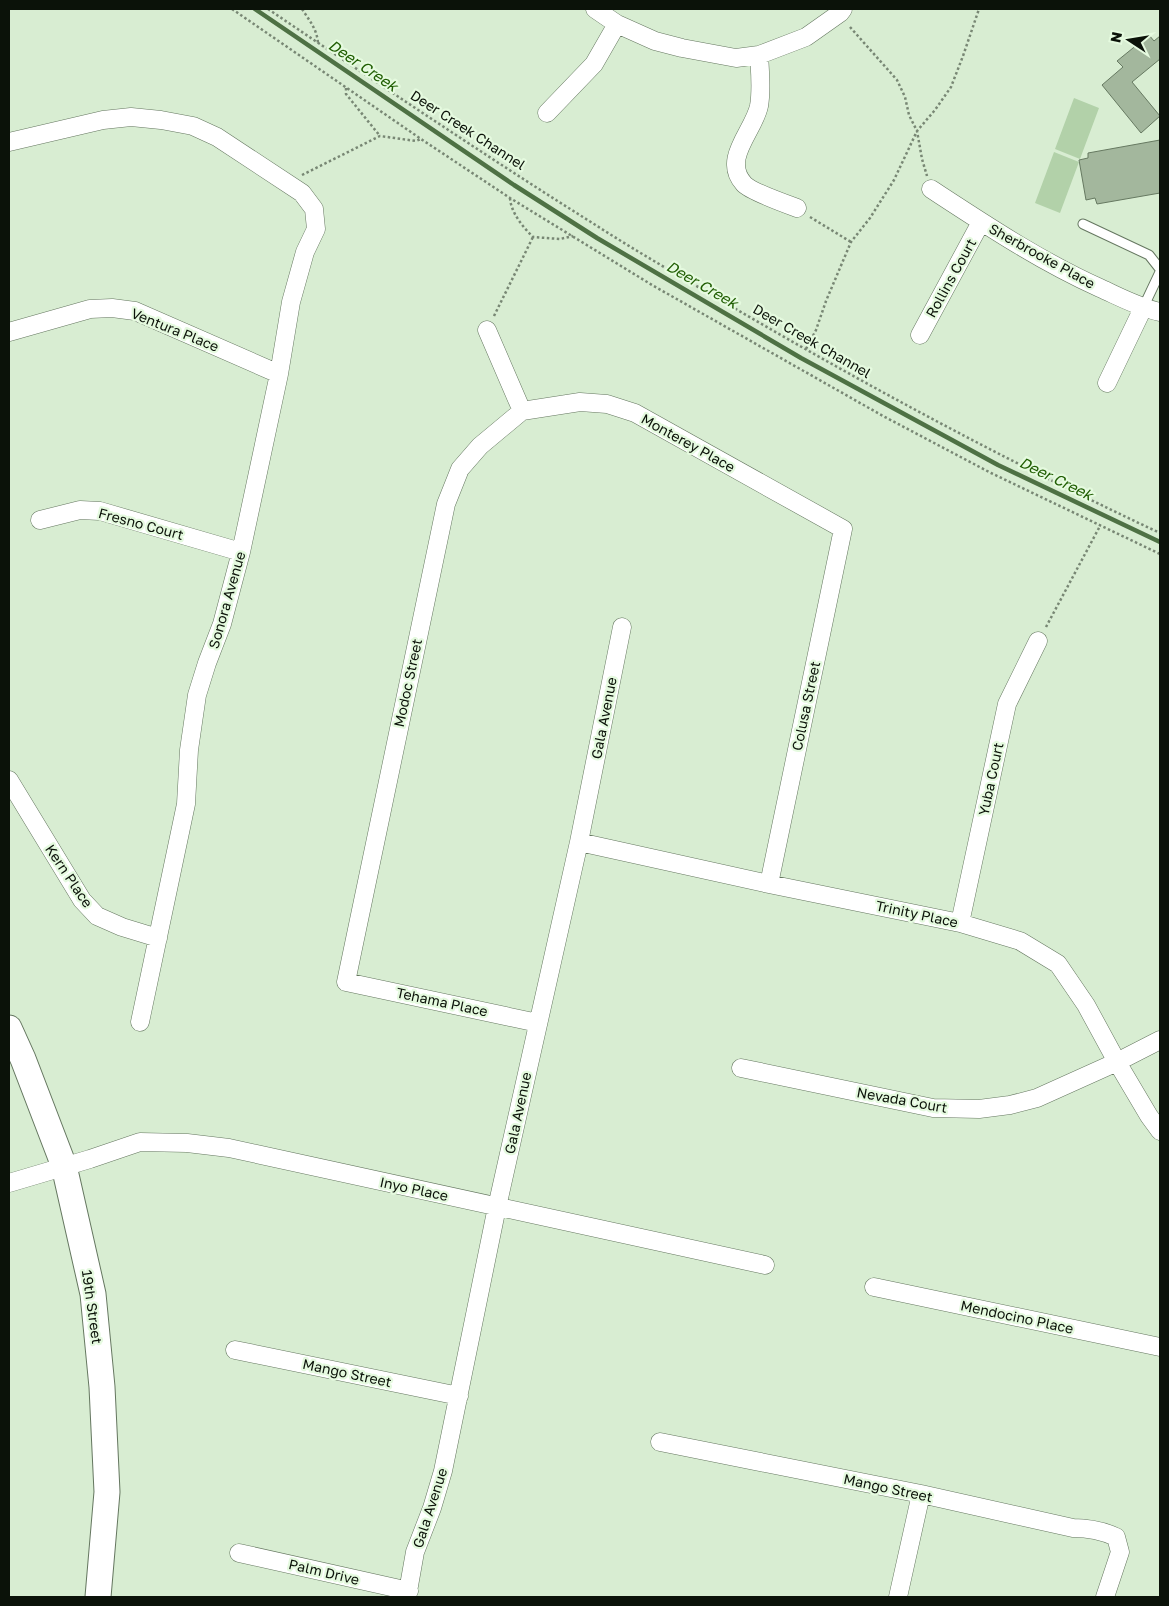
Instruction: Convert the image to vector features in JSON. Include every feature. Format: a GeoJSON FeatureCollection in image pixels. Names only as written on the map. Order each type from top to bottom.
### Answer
{"type":"FeatureCollection","features":[{"type":"Feature","properties":{"kind":"street"},"geometry":{"type":"LineString","coordinates":[[595,9],[617,24],[655,41],[736,58],[759,55],[806,36],[841,11]]}},
{"type":"Feature","properties":{"kind":"street"},"geometry":{"type":"LineString","coordinates":[[547,113],[594,64],[617,24]]}},
{"type":"Feature","properties":{"kind":"street"},"geometry":{"type":"LineString","coordinates":[[759,55],[761,89],[759,106],[754,122],[738,149],[735,162],[738,174],[744,184],[751,189],[797,208]]}},
{"type":"Feature","properties":{"kind":"street"},"geometry":{"type":"LineString","coordinates":[[9,138],[103,120],[131,117],[161,120],[193,126],[217,137],[286,183]]}},
{"type":"Feature","properties":{"kind":"street","name":"Sonora Avenue"},"geometry":{"type":"LineString","coordinates":[[140,1022],[186,804],[189,750],[197,695],[222,624],[242,552],[279,374],[291,302],[305,252],[316,229],[314,209],[302,193],[286,183]]}},
{"type":"Feature","properties":{"kind":"street","name":"Sherbrooke Place"},"geometry":{"type":"LineString","coordinates":[[930,189],[1008,240],[1073,276],[1143,308],[1160,312]]}},
{"type":"Feature","properties":{"kind":"street","name":"Rollins Court"},"geometry":{"type":"LineString","coordinates":[[920,335],[981,222]]}},
{"type":"Feature","properties":{"kind":"street","name":"Ventura Place"},"geometry":{"type":"LineString","coordinates":[[9,332],[90,309],[112,308],[135,311],[279,374]]}},
{"type":"Feature","properties":{"kind":"street"},"geometry":{"type":"LineString","coordinates":[[1106,383],[1143,308]]}},
{"type":"Feature","properties":{"kind":"street"},"geometry":{"type":"LineString","coordinates":[[487,330],[522,411]]}},
{"type":"Feature","properties":{"kind":"street","name":"Monterey Place"},"geometry":{"type":"LineString","coordinates":[[522,411],[580,402],[607,404],[635,413],[843,529]]}},
{"type":"Feature","properties":{"kind":"street","name":"Modoc Street"},"geometry":{"type":"LineString","coordinates":[[346,982],[446,504],[460,469],[480,446],[522,411]]}},
{"type":"Feature","properties":{"kind":"street","name":"Fresno Court"},"geometry":{"type":"LineString","coordinates":[[40,520],[80,510],[100,511],[242,552]]}},
{"type":"Feature","properties":{"kind":"street","name":"Colusa Street"},"geometry":{"type":"LineString","coordinates":[[769,884],[843,529]]}},
{"type":"Feature","properties":{"kind":"street","name":"Gala Avenue"},"geometry":{"type":"LineString","coordinates":[[408,1594],[415,1552],[432,1508],[443,1470],[498,1207],[579,842],[622,627]]}},
{"type":"Feature","properties":{"kind":"street","name":"Yuba Court"},"geometry":{"type":"LineString","coordinates":[[960,923],[1007,704],[1038,641]]}},
{"type":"Feature","properties":{"kind":"street","name":"Kern Place"},"geometry":{"type":"LineString","coordinates":[[9,780],[82,900],[97,916],[122,927],[158,938]]}},
{"type":"Feature","properties":{"kind":"street","name":"Trinity Place"},"geometry":{"type":"LineString","coordinates":[[579,842],[769,884],[960,923],[1020,941],[1058,964],[1086,1004],[1117,1062],[1160,1131]]}},
{"type":"Feature","properties":{"kind":"street","name":"Tehama Place"},"geometry":{"type":"LineString","coordinates":[[346,982],[538,1023]]}},
{"type":"Feature","properties":{"kind":"street","name":"19th Street"},"geometry":{"type":"LineString","coordinates":[[9,1028],[23,1059],[64,1166],[93,1294],[102,1387],[107,1492],[98,1597]]}},
{"type":"Feature","properties":{"kind":"street","name":"Nevada Court"},"geometry":{"type":"LineString","coordinates":[[741,1068],[933,1108],[979,1109],[1010,1105],[1037,1098],[1117,1062],[1160,1040]]}},
{"type":"Feature","properties":{"kind":"street","name":"Inyo Place"},"geometry":{"type":"LineString","coordinates":[[64,1166],[140,1142],[187,1143],[229,1148],[765,1265]]}},
{"type":"Feature","properties":{"kind":"street"},"geometry":{"type":"LineString","coordinates":[[9,1183],[64,1166]]}},
{"type":"Feature","properties":{"kind":"street","name":"Mendocino Place"},"geometry":{"type":"LineString","coordinates":[[874,1287],[1160,1347]]}},
{"type":"Feature","properties":{"kind":"street","name":"Mango Street"},"geometry":{"type":"LineString","coordinates":[[235,1350],[459,1396]]}},
{"type":"Feature","properties":{"kind":"street","name":"Mango Street"},"geometry":{"type":"LineString","coordinates":[[660,1442],[921,1494],[1073,1528],[1089,1528],[1103,1531],[1116,1537],[1120,1552],[1105,1597]]}},
{"type":"Feature","properties":{"kind":"street"},"geometry":{"type":"LineString","coordinates":[[898,1597],[921,1494]]}},
{"type":"Feature","properties":{"kind":"street","name":"Palm Drive"},"geometry":{"type":"LineString","coordinates":[[239,1553],[408,1594]]}},
{"type":"Feature","properties":{"kind":"lane"},"geometry":{"type":"LineString","coordinates":[[1083,224],[1148,256],[1160,270],[1143,308]]}},
{"type":"Feature","properties":{"kind":"path"},"geometry":{"type":"LineString","coordinates":[[232,9],[510,198],[678,300],[883,416],[990,473],[1160,554]]}},
{"type":"Feature","properties":{"kind":"path","name":"Deer Creek Channel"},"geometry":{"type":"LineString","coordinates":[[268,9],[594,224],[806,349],[966,438],[1160,533]]}},
{"type":"Feature","properties":{"kind":"path"},"geometry":{"type":"LineString","coordinates":[[302,9],[314,26],[318,35],[318,43]]}},
{"type":"Feature","properties":{"kind":"path"},"geometry":{"type":"LineString","coordinates":[[806,349],[816,330],[851,242],[870,218],[894,180],[917,131],[951,87],[978,9]]}},
{"type":"Feature","properties":{"kind":"path"},"geometry":{"type":"LineString","coordinates":[[841,11],[856,34],[897,80],[905,96],[909,115],[917,131],[930,189]]}},
{"type":"Feature","properties":{"kind":"path"},"geometry":{"type":"LineString","coordinates":[[346,88],[346,94],[380,136]]}},
{"type":"Feature","properties":{"kind":"path"},"geometry":{"type":"LineString","coordinates":[[286,183],[380,136],[416,141],[421,139]]}},
{"type":"Feature","properties":{"kind":"path"},"geometry":{"type":"LineString","coordinates":[[510,198],[510,205],[524,228],[533,237],[560,239],[573,236]]}},
{"type":"Feature","properties":{"kind":"path"},"geometry":{"type":"LineString","coordinates":[[797,208],[851,242]]}},
{"type":"Feature","properties":{"kind":"path"},"geometry":{"type":"LineString","coordinates":[[487,330],[533,237]]}},
{"type":"Feature","properties":{"kind":"path"},"geometry":{"type":"LineString","coordinates":[[1038,641],[1100,526]]}},
{"type":"Feature","properties":{"kind":"green space"},"geometry":{"type":"Polygon","coordinates":[[[1074,98],[1099,108],[1080,159],[1055,149],[1074,98]]]}},
{"type":"Feature","properties":{"kind":"green space"},"geometry":{"type":"Polygon","coordinates":[[[1054,152],[1079,162],[1060,213],[1035,203],[1054,152]]]}},
{"type":"Feature","properties":{"kind":"building"},"geometry":{"type":"Polygon","coordinates":[[[1149,35],[1154,41],[1160,36],[1160,59],[1132,82],[1160,116],[1141,133],[1102,85],[1123,67],[1117,61],[1149,35]]]}},
{"type":"Feature","properties":{"kind":"building"},"geometry":{"type":"Polygon","coordinates":[[[1160,140],[1160,193],[1097,204],[1095,198],[1086,200],[1079,160],[1088,158],[1088,153],[1160,140]]]}},
{"type":"Feature","properties":{"kind":"waterway","name":"Deer Creek"},"geometry":{"type":"LineString","coordinates":[[255,9],[514,185],[597,238],[801,358],[998,465],[1160,542]]}}]}
